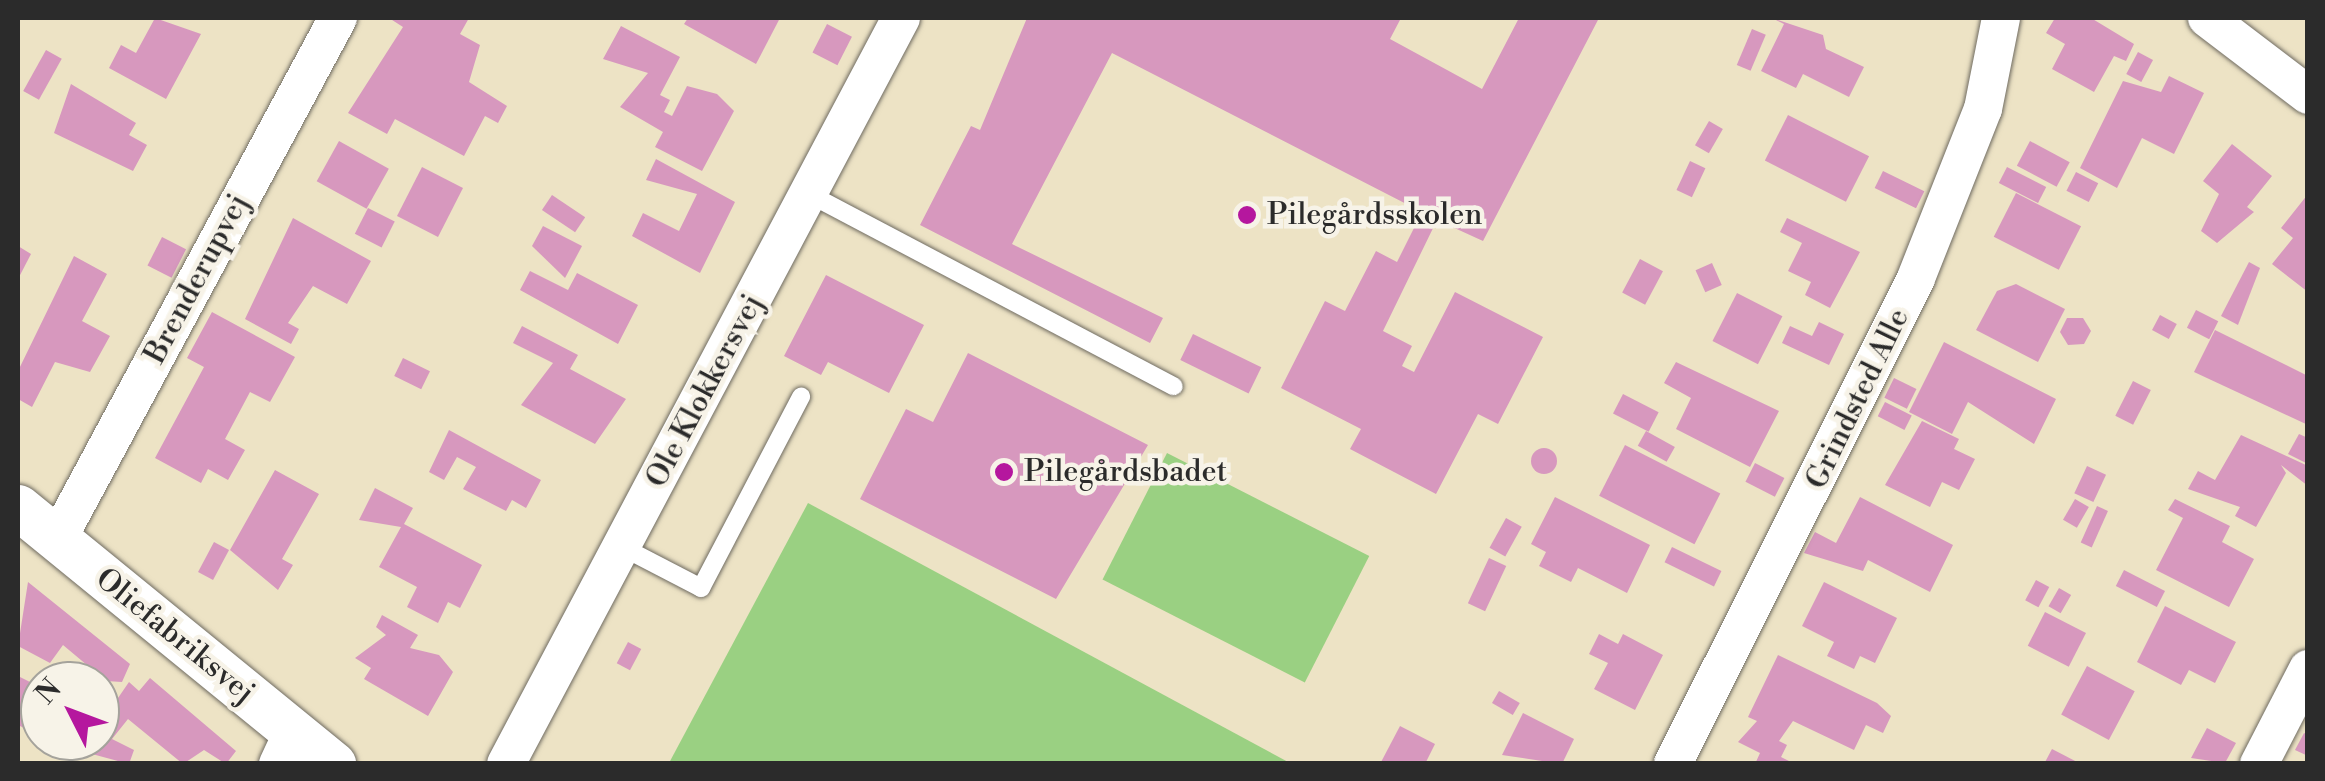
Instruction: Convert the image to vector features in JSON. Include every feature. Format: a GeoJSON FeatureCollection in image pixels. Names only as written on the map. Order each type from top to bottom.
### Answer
{"type":"FeatureCollection","features":[{"type":"Feature","properties":{"kind":"street","name":"Brenderupvej"},"geometry":{"type":"LineString","coordinates":[[57,540],[338,18]]}},
{"type":"Feature","properties":{"kind":"street","name":"Ole Klokkersvej"},"geometry":{"type":"LineString","coordinates":[[506,764],[902,18]]}},
{"type":"Feature","properties":{"kind":"street","name":"Grindsted Alle"},"geometry":{"type":"LineString","coordinates":[[1673,764],[1916,278],[1982,108],[2001,18]]}},
{"type":"Feature","properties":{"kind":"street"},"geometry":{"type":"LineString","coordinates":[[2207,18],[2308,95]]}},
{"type":"Feature","properties":{"kind":"street","name":"Oliefabriksvej"},"geometry":{"type":"LineString","coordinates":[[18,508],[286,748],[333,764]]}},
{"type":"Feature","properties":{"kind":"street"},"geometry":{"type":"LineString","coordinates":[[2259,764],[2308,669]]}},
{"type":"Feature","properties":{"kind":"lane"},"geometry":{"type":"LineString","coordinates":[[811,195],[1174,386]]}},
{"type":"Feature","properties":{"kind":"lane"},"geometry":{"type":"LineString","coordinates":[[622,547],[701,588],[801,396]]}},
{"type":"Feature","properties":{"kind":"green space"},"geometry":{"type":"Polygon","coordinates":[[[1167,453],[1369,556],[1305,683],[1103,580],[1167,453]]]}},
{"type":"Feature","properties":{"kind":"green space"},"geometry":{"type":"Polygon","coordinates":[[[808,503],[1290,763],[669,763],[808,503]]]}},
{"type":"Feature","properties":{"kind":"building"},"geometry":{"type":"Polygon","coordinates":[[[155,18],[201,34],[166,99],[109,68],[121,45],[136,53],[155,18]]]}},
{"type":"Feature","properties":{"kind":"building"},"geometry":{"type":"Polygon","coordinates":[[[389,18],[469,18],[460,34],[480,45],[469,82],[507,106],[498,123],[485,116],[464,156],[395,119],[387,134],[348,113],[403,27],[389,18]]]}},
{"type":"Feature","properties":{"kind":"building"},"geometry":{"type":"Polygon","coordinates":[[[688,18],[780,18],[756,64],[684,24],[688,18]]]}},
{"type":"Feature","properties":{"kind":"building"},"geometry":{"type":"Polygon","coordinates":[[[1027,18],[1401,18],[1390,39],[1482,89],[1519,18],[1599,18],[1483,241],[1437,220],[1383,331],[1412,346],[1402,366],[1414,372],[1455,292],[1543,337],[1498,424],[1478,414],[1436,494],[1350,449],[1361,429],[1281,388],[1325,301],[1345,311],[1376,251],[1397,262],[1422,212],[1112,53],[1012,244],[1163,318],[1150,343],[920,225],[971,126],[980,130],[1027,18]]]}},
{"type":"Feature","properties":{"kind":"building"},"geometry":{"type":"Polygon","coordinates":[[[1772,18],[1823,35],[1826,49],[1864,67],[1849,97],[1803,74],[1796,88],[1761,71],[1784,24],[1772,18]]]}},
{"type":"Feature","properties":{"kind":"building"},"geometry":{"type":"Polygon","coordinates":[[[2055,18],[2091,18],[2134,44],[2126,61],[2114,56],[2094,92],[2052,69],[2065,44],[2046,33],[2055,18]]]}},
{"type":"Feature","properties":{"kind":"building"},"geometry":{"type":"Polygon","coordinates":[[[827,24],[852,37],[837,65],[812,53],[827,24]]]}},
{"type":"Feature","properties":{"kind":"building"},"geometry":{"type":"Polygon","coordinates":[[[621,26],[680,57],[660,95],[670,100],[664,112],[672,116],[687,86],[717,94],[734,111],[702,171],[655,147],[663,132],[620,107],[648,73],[603,59],[621,26]]]}},
{"type":"Feature","properties":{"kind":"building"},"geometry":{"type":"Polygon","coordinates":[[[1752,29],[1766,35],[1751,71],[1737,65],[1752,29]]]}},
{"type":"Feature","properties":{"kind":"building"},"geometry":{"type":"Polygon","coordinates":[[[46,50],[62,59],[39,100],[23,91],[46,50]]]}},
{"type":"Feature","properties":{"kind":"building"},"geometry":{"type":"Polygon","coordinates":[[[2138,52],[2153,60],[2141,82],[2126,74],[2138,52]]]}},
{"type":"Feature","properties":{"kind":"building"},"geometry":{"type":"Polygon","coordinates":[[[2169,76],[2204,93],[2174,154],[2142,138],[2117,188],[2080,168],[2123,81],[2161,92],[2169,76]]]}},
{"type":"Feature","properties":{"kind":"building"},"geometry":{"type":"Polygon","coordinates":[[[71,84],[136,123],[129,135],[147,145],[133,171],[54,133],[71,84]]]}},
{"type":"Feature","properties":{"kind":"building"},"geometry":{"type":"Polygon","coordinates":[[[1788,115],[1869,156],[1846,202],[1765,160],[1788,115]]]}},
{"type":"Feature","properties":{"kind":"building"},"geometry":{"type":"Polygon","coordinates":[[[1709,121],[1723,129],[1709,153],[1695,145],[1709,121]]]}},
{"type":"Feature","properties":{"kind":"building"},"geometry":{"type":"Polygon","coordinates":[[[339,141],[389,169],[367,209],[317,181],[339,141]]]}},
{"type":"Feature","properties":{"kind":"building"},"geometry":{"type":"Polygon","coordinates":[[[2030,141],[2070,162],[2057,187],[2017,166],[2030,141]]]}},
{"type":"Feature","properties":{"kind":"building"},"geometry":{"type":"Polygon","coordinates":[[[2232,144],[2272,176],[2247,207],[2254,212],[2217,243],[2201,231],[2219,194],[2203,181],[2232,144]]]}},
{"type":"Feature","properties":{"kind":"building"},"geometry":{"type":"Polygon","coordinates":[[[656,159],[735,202],[700,273],[632,236],[643,213],[679,231],[697,194],[646,180],[656,159]]]}},
{"type":"Feature","properties":{"kind":"building"},"geometry":{"type":"Polygon","coordinates":[[[1690,161],[1705,168],[1692,197],[1676,190],[1690,161]]]}},
{"type":"Feature","properties":{"kind":"building"},"geometry":{"type":"Polygon","coordinates":[[[422,167],[463,188],[438,237],[397,216],[422,167]]]}},
{"type":"Feature","properties":{"kind":"building"},"geometry":{"type":"Polygon","coordinates":[[[2007,167],[2046,187],[2038,203],[1999,183],[2007,167]]]}},
{"type":"Feature","properties":{"kind":"building"},"geometry":{"type":"Polygon","coordinates":[[[1883,171],[1924,191],[1916,208],[1875,188],[1883,171]]]}},
{"type":"Feature","properties":{"kind":"building"},"geometry":{"type":"Polygon","coordinates":[[[2076,172],[2098,183],[2089,202],[2066,191],[2076,172]]]}},
{"type":"Feature","properties":{"kind":"building"},"geometry":{"type":"Polygon","coordinates":[[[2016,193],[2081,226],[2059,270],[1994,237],[2016,193]]]}},
{"type":"Feature","properties":{"kind":"building"},"geometry":{"type":"Polygon","coordinates":[[[2308,194],[2308,292],[2272,264],[2293,238],[2281,228],[2308,194]]]}},
{"type":"Feature","properties":{"kind":"building"},"geometry":{"type":"Polygon","coordinates":[[[552,195],[585,217],[575,232],[542,210],[552,195]]]}},
{"type":"Feature","properties":{"kind":"building"},"geometry":{"type":"Polygon","coordinates":[[[368,208],[395,222],[382,247],[355,234],[368,208]]]}},
{"type":"Feature","properties":{"kind":"building"},"geometry":{"type":"Polygon","coordinates":[[[293,218],[371,261],[347,304],[313,286],[288,323],[299,329],[291,344],[245,319],[293,218]]]}},
{"type":"Feature","properties":{"kind":"building"},"geometry":{"type":"Polygon","coordinates":[[[1787,218],[1860,252],[1830,308],[1805,295],[1811,282],[1788,271],[1802,243],[1780,232],[1787,218]]]}},
{"type":"Feature","properties":{"kind":"building"},"geometry":{"type":"Polygon","coordinates":[[[543,226],[582,246],[565,278],[532,246],[543,226]]]}},
{"type":"Feature","properties":{"kind":"building"},"geometry":{"type":"Polygon","coordinates":[[[162,237],[186,249],[172,278],[147,266],[162,237]]]}},
{"type":"Feature","properties":{"kind":"building"},"geometry":{"type":"Polygon","coordinates":[[[18,246],[31,254],[18,279],[18,246]]]}},
{"type":"Feature","properties":{"kind":"building"},"geometry":{"type":"Polygon","coordinates":[[[74,256],[107,274],[82,321],[110,336],[90,372],[55,362],[32,407],[18,399],[18,371],[74,256]]]}},
{"type":"Feature","properties":{"kind":"building"},"geometry":{"type":"Polygon","coordinates":[[[1640,259],[1663,271],[1645,305],[1622,293],[1640,259]]]}},
{"type":"Feature","properties":{"kind":"building"},"geometry":{"type":"Polygon","coordinates":[[[2249,262],[2260,268],[2238,325],[2221,316],[2249,262]]]}},
{"type":"Feature","properties":{"kind":"building"},"geometry":{"type":"Polygon","coordinates":[[[1712,263],[1722,285],[1705,292],[1696,270],[1712,263]]]}},
{"type":"Feature","properties":{"kind":"building"},"geometry":{"type":"Polygon","coordinates":[[[530,271],[568,290],[577,273],[638,305],[618,344],[520,290],[530,271]]]}},
{"type":"Feature","properties":{"kind":"building"},"geometry":{"type":"Polygon","coordinates":[[[826,275],[924,325],[889,393],[828,362],[821,375],[784,356],[826,275]]]}},
{"type":"Feature","properties":{"kind":"building"},"geometry":{"type":"Polygon","coordinates":[[[2016,284],[2065,309],[2038,362],[1976,330],[1997,291],[2016,284]]]}},
{"type":"Feature","properties":{"kind":"building"},"geometry":{"type":"Polygon","coordinates":[[[1737,293],[1782,316],[1758,364],[1712,341],[1737,293]]]}},
{"type":"Feature","properties":{"kind":"building"},"geometry":{"type":"Polygon","coordinates":[[[2196,310],[2218,321],[2209,339],[2187,328],[2196,310]]]}},
{"type":"Feature","properties":{"kind":"building"},"geometry":{"type":"Polygon","coordinates":[[[212,312],[295,357],[270,402],[250,392],[225,439],[245,450],[228,480],[208,469],[201,483],[155,458],[204,367],[187,358],[212,312]]]}},
{"type":"Feature","properties":{"kind":"building"},"geometry":{"type":"Polygon","coordinates":[[[2160,315],[2177,324],[2169,339],[2152,330],[2160,315]]]}},
{"type":"Feature","properties":{"kind":"building"},"geometry":{"type":"Polygon","coordinates":[[[2067,318],[2083,318],[2091,331],[2084,344],[2068,345],[2060,332],[2067,318]]]}},
{"type":"Feature","properties":{"kind":"building"},"geometry":{"type":"Polygon","coordinates":[[[1819,322],[1844,334],[1829,365],[1782,343],[1790,326],[1812,336],[1819,322]]]}},
{"type":"Feature","properties":{"kind":"building"},"geometry":{"type":"Polygon","coordinates":[[[522,326],[578,355],[570,369],[626,399],[595,444],[521,405],[553,363],[513,343],[522,326]]]}},
{"type":"Feature","properties":{"kind":"building"},"geometry":{"type":"Polygon","coordinates":[[[2215,330],[2308,376],[2308,425],[2194,372],[2215,330]]]}},
{"type":"Feature","properties":{"kind":"building"},"geometry":{"type":"Polygon","coordinates":[[[1193,334],[1261,367],[1249,393],[1180,360],[1193,334]]]}},
{"type":"Feature","properties":{"kind":"building"},"geometry":{"type":"Polygon","coordinates":[[[1944,342],[2056,399],[2034,444],[1968,402],[1952,434],[1909,412],[1944,342]]]}},
{"type":"Feature","properties":{"kind":"building","name":"Pilegårdsbadet"},"geometry":{"type":"Polygon","coordinates":[[[968,353],[1148,445],[1056,599],[860,499],[906,409],[933,422],[968,353]]]}},
{"type":"Feature","properties":{"kind":"building"},"geometry":{"type":"Polygon","coordinates":[[[403,358],[430,371],[421,389],[394,376],[403,358]]]}},
{"type":"Feature","properties":{"kind":"building"},"geometry":{"type":"Polygon","coordinates":[[[1676,362],[1779,411],[1750,467],[1676,429],[1691,398],[1664,383],[1676,362]]]}},
{"type":"Feature","properties":{"kind":"building"},"geometry":{"type":"Polygon","coordinates":[[[1894,378],[1916,389],[1907,409],[1884,398],[1894,378]]]}},
{"type":"Feature","properties":{"kind":"building"},"geometry":{"type":"Polygon","coordinates":[[[2133,381],[2151,390],[2133,425],[2115,416],[2133,381]]]}},
{"type":"Feature","properties":{"kind":"building"},"geometry":{"type":"Polygon","coordinates":[[[1623,394],[1659,412],[1649,432],[1613,414],[1623,394]]]}},
{"type":"Feature","properties":{"kind":"building"},"geometry":{"type":"Polygon","coordinates":[[[1885,402],[1912,416],[1904,430],[1878,416],[1885,402]]]}},
{"type":"Feature","properties":{"kind":"building"},"geometry":{"type":"Polygon","coordinates":[[[1922,421],[1959,439],[1954,449],[1975,459],[1959,490],[1942,482],[1930,507],[1885,485],[1922,421]]]}},
{"type":"Feature","properties":{"kind":"building"},"geometry":{"type":"Polygon","coordinates":[[[449,430],[541,480],[526,508],[512,500],[506,511],[463,489],[476,467],[457,457],[444,480],[429,472],[449,430]]]}},
{"type":"Feature","properties":{"kind":"building"},"geometry":{"type":"Polygon","coordinates":[[[1646,431],[1675,447],[1667,462],[1638,446],[1646,431]]]}},
{"type":"Feature","properties":{"kind":"building"},"geometry":{"type":"Polygon","coordinates":[[[2299,434],[2308,438],[2308,464],[2288,454],[2299,434]]]}},
{"type":"Feature","properties":{"kind":"building"},"geometry":{"type":"Polygon","coordinates":[[[2241,435],[2308,466],[2308,486],[2281,465],[2286,473],[2256,527],[2235,516],[2240,507],[2188,489],[2198,471],[2215,480],[2241,435]]]}},
{"type":"Feature","properties":{"kind":"building"},"geometry":{"type":"Polygon","coordinates":[[[1625,445],[1720,494],[1694,544],[1599,496],[1625,445]]]}},
{"type":"Feature","properties":{"kind":"building"},"geometry":{"type":"Polygon","coordinates":[[[1544,448],[1553,452],[1557,461],[1553,470],[1544,474],[1535,470],[1531,461],[1535,452],[1544,448]]]}},
{"type":"Feature","properties":{"kind":"building"},"geometry":{"type":"Polygon","coordinates":[[[1755,463],[1784,478],[1775,497],[1745,482],[1755,463]]]}},
{"type":"Feature","properties":{"kind":"building"},"geometry":{"type":"Polygon","coordinates":[[[2087,466],[2106,475],[2093,502],[2074,493],[2087,466]]]}},
{"type":"Feature","properties":{"kind":"building"},"geometry":{"type":"Polygon","coordinates":[[[275,470],[319,494],[282,559],[293,565],[278,590],[230,550],[275,470]]]}},
{"type":"Feature","properties":{"kind":"building"},"geometry":{"type":"Polygon","coordinates":[[[375,488],[413,508],[404,524],[482,565],[460,608],[448,602],[438,623],[407,607],[417,587],[379,567],[401,527],[359,520],[375,488]]]}},
{"type":"Feature","properties":{"kind":"building"},"geometry":{"type":"Polygon","coordinates":[[[1555,497],[1650,545],[1627,593],[1578,568],[1571,582],[1539,566],[1546,552],[1531,544],[1555,497]]]}},
{"type":"Feature","properties":{"kind":"building"},"geometry":{"type":"Polygon","coordinates":[[[1860,497],[1953,545],[1930,592],[1868,560],[1863,571],[1804,553],[1815,532],[1836,543],[1860,497]]]}},
{"type":"Feature","properties":{"kind":"building"},"geometry":{"type":"Polygon","coordinates":[[[2075,499],[2089,507],[2077,528],[2063,520],[2075,499]]]}},
{"type":"Feature","properties":{"kind":"building"},"geometry":{"type":"Polygon","coordinates":[[[2175,499],[2230,526],[2222,542],[2254,559],[2229,607],[2156,570],[2183,518],[2168,510],[2175,499]]]}},
{"type":"Feature","properties":{"kind":"building"},"geometry":{"type":"Polygon","coordinates":[[[2097,506],[2108,511],[2092,547],[2081,543],[2097,506]]]}},
{"type":"Feature","properties":{"kind":"building"},"geometry":{"type":"Polygon","coordinates":[[[1506,518],[1522,527],[1505,556],[1490,548],[1506,518]]]}},
{"type":"Feature","properties":{"kind":"building"},"geometry":{"type":"Polygon","coordinates":[[[214,542],[229,550],[213,580],[198,572],[214,542]]]}},
{"type":"Feature","properties":{"kind":"building"},"geometry":{"type":"Polygon","coordinates":[[[1672,547],[1721,571],[1714,586],[1665,562],[1672,547]]]}},
{"type":"Feature","properties":{"kind":"building"},"geometry":{"type":"Polygon","coordinates":[[[1489,558],[1506,566],[1485,611],[1468,603],[1489,558]]]}},
{"type":"Feature","properties":{"kind":"building"},"geometry":{"type":"Polygon","coordinates":[[[2124,570],[2165,591],[2157,607],[2116,586],[2124,570]]]}},
{"type":"Feature","properties":{"kind":"building"},"geometry":{"type":"Polygon","coordinates":[[[2036,580],[2049,587],[2038,607],[2025,600],[2036,580]]]}},
{"type":"Feature","properties":{"kind":"building"},"geometry":{"type":"Polygon","coordinates":[[[28,582],[130,664],[120,682],[120,661],[82,661],[63,645],[51,661],[46,661],[18,646],[28,582]]]}},
{"type":"Feature","properties":{"kind":"building"},"geometry":{"type":"Polygon","coordinates":[[[1824,582],[1897,618],[1875,663],[1860,656],[1854,669],[1827,656],[1834,642],[1802,626],[1824,582]]]}},
{"type":"Feature","properties":{"kind":"building"},"geometry":{"type":"Polygon","coordinates":[[[2059,588],[2071,595],[2061,613],[2048,606],[2059,588]]]}},
{"type":"Feature","properties":{"kind":"building"},"geometry":{"type":"Polygon","coordinates":[[[2165,606],[2236,642],[2215,683],[2189,670],[2181,685],[2137,662],[2165,606]]]}},
{"type":"Feature","properties":{"kind":"building"},"geometry":{"type":"Polygon","coordinates":[[[2045,612],[2086,633],[2069,667],[2028,646],[2045,612]]]}},
{"type":"Feature","properties":{"kind":"building"},"geometry":{"type":"Polygon","coordinates":[[[382,615],[418,635],[410,648],[439,655],[453,672],[428,716],[364,679],[371,668],[355,658],[386,635],[376,627],[382,615]]]}},
{"type":"Feature","properties":{"kind":"building"},"geometry":{"type":"Polygon","coordinates":[[[1599,634],[1618,644],[1623,634],[1663,655],[1635,710],[1594,689],[1608,663],[1589,654],[1599,634]]]}},
{"type":"Feature","properties":{"kind":"building"},"geometry":{"type":"Polygon","coordinates":[[[628,642],[641,649],[630,670],[617,663],[628,642]]]}},
{"type":"Feature","properties":{"kind":"building"},"geometry":{"type":"Polygon","coordinates":[[[1778,655],[1877,703],[1891,716],[1883,733],[1866,725],[1854,750],[1793,721],[1779,741],[1787,745],[1781,757],[1795,764],[1755,764],[1760,753],[1738,742],[1757,721],[1748,717],[1778,655]]]}},
{"type":"Feature","properties":{"kind":"building"},"geometry":{"type":"Polygon","coordinates":[[[2087,666],[2135,691],[2109,740],[2061,715],[2087,666]]]}},
{"type":"Feature","properties":{"kind":"building"},"geometry":{"type":"Polygon","coordinates":[[[18,676],[20,726],[18,725],[18,676]]]}},
{"type":"Feature","properties":{"kind":"building"},"geometry":{"type":"Polygon","coordinates":[[[150,678],[236,751],[226,764],[204,750],[183,764],[128,719],[120,729],[120,695],[129,682],[139,691],[150,678]]]}},
{"type":"Feature","properties":{"kind":"building"},"geometry":{"type":"Polygon","coordinates":[[[1499,691],[1520,703],[1513,715],[1492,703],[1499,691]]]}},
{"type":"Feature","properties":{"kind":"building"},"geometry":{"type":"Polygon","coordinates":[[[1523,713],[1574,739],[1562,764],[1502,755],[1523,713]]]}},
{"type":"Feature","properties":{"kind":"building"},"geometry":{"type":"Polygon","coordinates":[[[1400,726],[1435,744],[1425,764],[1380,764],[1400,726]]]}},
{"type":"Feature","properties":{"kind":"building"},"geometry":{"type":"Polygon","coordinates":[[[2207,728],[2236,743],[2225,763],[2191,758],[2207,728]]]}},
{"type":"Feature","properties":{"kind":"building"},"geometry":{"type":"Polygon","coordinates":[[[2304,733],[2308,735],[2308,756],[2295,750],[2304,733]]]}},
{"type":"Feature","properties":{"kind":"building"},"geometry":{"type":"Polygon","coordinates":[[[120,743],[134,750],[129,764],[118,761],[120,743]]]}},
{"type":"Feature","properties":{"kind":"building"},"geometry":{"type":"Polygon","coordinates":[[[2052,749],[2081,764],[2044,764],[2052,749]]]}},
{"type":"Feature","properties":{"kind":"place","name":"Pilegårdsskolen"},"geometry":{"type":"Point","coordinates":[1247,215]}},
{"type":"Feature","properties":{"kind":"place","name":"Pilegårdsbadet"},"geometry":{"type":"Point","coordinates":[1004,472]}}]}
